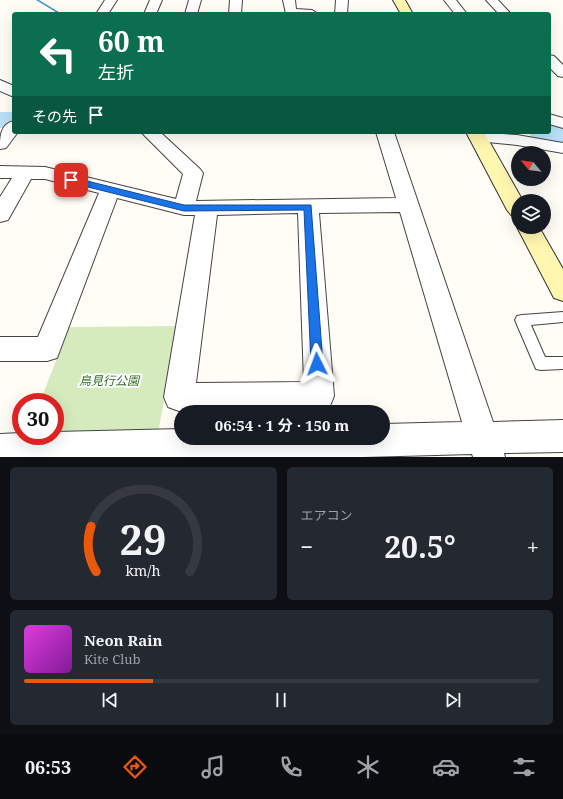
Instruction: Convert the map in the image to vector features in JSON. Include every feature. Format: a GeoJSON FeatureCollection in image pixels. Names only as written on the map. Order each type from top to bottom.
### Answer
{"type":"FeatureCollection","features":[{"type":"Feature","properties":{"kind":"street"},"geometry":{"type":"LineString","coordinates":[[103,12],[111,0]]}},
{"type":"Feature","properties":{"kind":"street"},"geometry":{"type":"LineString","coordinates":[[151,12],[156,0]]}},
{"type":"Feature","properties":{"kind":"street"},"geometry":{"type":"LineString","coordinates":[[192,12],[195,0]]}},
{"type":"Feature","properties":{"kind":"street"},"geometry":{"type":"LineString","coordinates":[[235,12],[236,0]]}},
{"type":"Feature","properties":{"kind":"street"},"geometry":{"type":"LineString","coordinates":[[341,12],[342,0]]}},
{"type":"Feature","properties":{"kind":"street"},"geometry":{"type":"LineString","coordinates":[[399,0],[406,12]]}},
{"type":"Feature","properties":{"kind":"street"},"geometry":{"type":"LineString","coordinates":[[450,0],[459,12]]}},
{"type":"Feature","properties":{"kind":"street"},"geometry":{"type":"LineString","coordinates":[[492,0],[503,12]]}},
{"type":"Feature","properties":{"kind":"street"},"geometry":{"type":"LineString","coordinates":[[290,9],[303,12]]}},
{"type":"Feature","properties":{"kind":"street"},"geometry":{"type":"LineString","coordinates":[[551,61],[563,73]]}},
{"type":"Feature","properties":{"kind":"street"},"geometry":{"type":"LineString","coordinates":[[0,85],[12,91]]}},
{"type":"Feature","properties":{"kind":"street"},"geometry":{"type":"LineString","coordinates":[[551,120],[563,123]]}},
{"type":"Feature","properties":{"kind":"street"},"geometry":{"type":"LineString","coordinates":[[0,127],[12,127]]}},
{"type":"Feature","properties":{"kind":"street"},"geometry":{"type":"LineString","coordinates":[[0,144],[12,129]]}},
{"type":"Feature","properties":{"kind":"street"},"geometry":{"type":"LineString","coordinates":[[152,134],[193,173],[196,209],[179,397],[319,396],[308,207]]}},
{"type":"Feature","properties":{"kind":"street"},"geometry":{"type":"LineString","coordinates":[[386,134],[486,448]]}},
{"type":"Feature","properties":{"kind":"street"},"geometry":{"type":"LineString","coordinates":[[476,134],[563,148]]}},
{"type":"Feature","properties":{"kind":"street"},"geometry":{"type":"LineString","coordinates":[[476,134],[511,197]]}},
{"type":"Feature","properties":{"kind":"street"},"geometry":{"type":"LineString","coordinates":[[0,172],[45,173],[110,190],[196,209],[408,205]]}},
{"type":"Feature","properties":{"kind":"street"},"geometry":{"type":"LineString","coordinates":[[0,215],[25,172]]}},
{"type":"Feature","properties":{"kind":"street"},"geometry":{"type":"LineString","coordinates":[[0,349],[47,349],[110,190]]}},
{"type":"Feature","properties":{"kind":"street"},"geometry":{"type":"LineString","coordinates":[[532,234],[560,279]]}},
{"type":"Feature","properties":{"kind":"street"},"geometry":{"type":"LineString","coordinates":[[0,451],[486,448],[563,436]]}},
{"type":"Feature","properties":{"kind":"lane"},"geometry":{"type":"LineString","coordinates":[[563,317],[522,320],[541,364],[563,363]]}},
{"type":"Feature","properties":{"kind":"green space","name":"鳥見行公園"},"geometry":{"type":"Polygon","coordinates":[[[178,326],[158,433],[64,434],[64,393],[43,393],[69,327],[178,326]]]}},
{"type":"Feature","properties":{"kind":"waterway"},"geometry":{"type":"LineString","coordinates":[[37,0],[58,12]]}},
{"type":"Feature","properties":{"kind":"waterway"},"geometry":{"type":"LineString","coordinates":[[0,120],[12,120]]}},
{"type":"Feature","properties":{"kind":"waterway"},"geometry":{"type":"LineString","coordinates":[[551,128],[563,131]]}},
{"type":"Feature","properties":{"kind":"waterway"},"geometry":{"type":"LineString","coordinates":[[551,133],[563,135]]}},
{"type":"Feature","properties":{"kind":"route"},"geometry":{"type":"LineString","coordinates":[[71,180],[184,208],[308,207],[317,364]]}}]}
